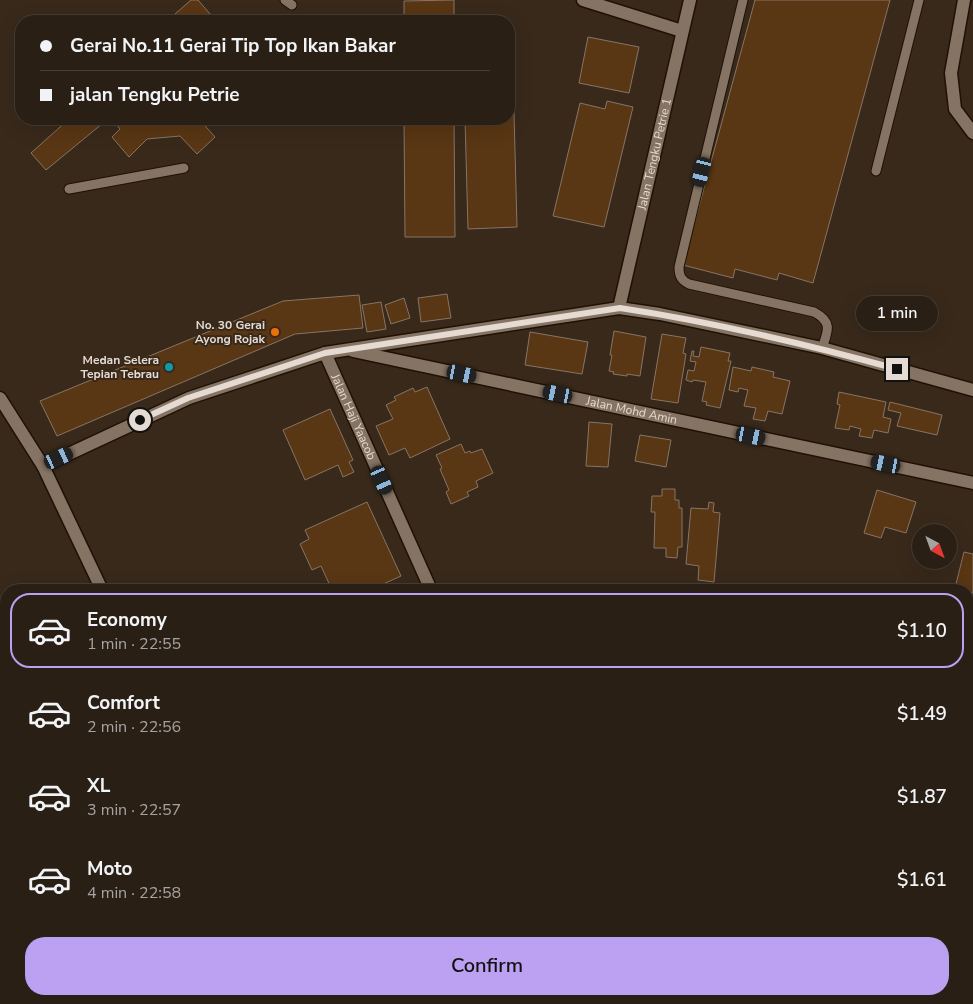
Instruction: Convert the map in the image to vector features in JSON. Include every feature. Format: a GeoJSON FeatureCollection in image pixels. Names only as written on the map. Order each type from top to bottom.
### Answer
{"type":"FeatureCollection","features":[{"type":"Feature","properties":{"kind":"street"},"geometry":{"type":"LineString","coordinates":[[583,0],[682,30]]}},
{"type":"Feature","properties":{"kind":"street","name":"Jalan Tengku Petrie 1"},"geometry":{"type":"LineString","coordinates":[[620,308],[690,0]]}},
{"type":"Feature","properties":{"kind":"street"},"geometry":{"type":"LineString","coordinates":[[964,0],[951,73],[955,109],[973,133]]}},
{"type":"Feature","properties":{"kind":"street"},"geometry":{"type":"LineString","coordinates":[[346,349],[620,308],[660,314],[822,348],[973,390]]}},
{"type":"Feature","properties":{"kind":"street","name":"Jalan Mohd Amin"},"geometry":{"type":"LineString","coordinates":[[43,466],[188,398],[325,353],[346,349],[973,483]]}},
{"type":"Feature","properties":{"kind":"street","name":"Jalan Haji Yaacob"},"geometry":{"type":"LineString","coordinates":[[325,353],[428,584]]}},
{"type":"Feature","properties":{"kind":"street"},"geometry":{"type":"LineString","coordinates":[[0,398],[43,466],[99,584]]}},
{"type":"Feature","properties":{"kind":"lane"},"geometry":{"type":"LineString","coordinates":[[743,0],[681,257],[679,274],[683,280],[690,284],[814,312],[822,316],[828,326],[822,348]]}},
{"type":"Feature","properties":{"kind":"lane"},"geometry":{"type":"LineString","coordinates":[[876,171],[919,0]]}},
{"type":"Feature","properties":{"kind":"lane"},"geometry":{"type":"LineString","coordinates":[[69,189],[184,168]]}},
{"type":"Feature","properties":{"kind":"building"},"geometry":{"type":"Polygon","coordinates":[[[191,0],[198,0],[211,15],[174,15],[191,0]]]}},
{"type":"Feature","properties":{"kind":"building"},"geometry":{"type":"Polygon","coordinates":[[[454,0],[454,15],[404,15],[404,1],[454,0]]]}},
{"type":"Feature","properties":{"kind":"building"},"geometry":{"type":"Polygon","coordinates":[[[755,0],[890,0],[813,283],[779,273],[777,280],[735,269],[733,278],[683,265],[755,0]]]}},
{"type":"Feature","properties":{"kind":"building"},"geometry":{"type":"Polygon","coordinates":[[[588,37],[639,47],[629,93],[579,83],[588,37]]]}},
{"type":"Feature","properties":{"kind":"building"},"geometry":{"type":"Polygon","coordinates":[[[607,101],[633,107],[604,227],[553,216],[580,103],[605,109],[607,101]]]}},
{"type":"Feature","properties":{"kind":"building"},"geometry":{"type":"Polygon","coordinates":[[[62,125],[101,125],[46,170],[31,153],[62,125]]]}},
{"type":"Feature","properties":{"kind":"building"},"geometry":{"type":"Polygon","coordinates":[[[117,125],[204,125],[215,137],[197,154],[180,136],[147,139],[129,157],[112,137],[120,129],[117,125]]]}},
{"type":"Feature","properties":{"kind":"building"},"geometry":{"type":"Polygon","coordinates":[[[404,125],[454,125],[455,237],[405,237],[404,125]]]}},
{"type":"Feature","properties":{"kind":"building"},"geometry":{"type":"Polygon","coordinates":[[[465,125],[514,125],[517,227],[468,229],[465,125]]]}},
{"type":"Feature","properties":{"kind":"building"},"geometry":{"type":"Polygon","coordinates":[[[447,294],[451,318],[421,322],[418,298],[447,294]]]}},
{"type":"Feature","properties":{"kind":"building","name":"Medan Selera Tepian Tebrau"},"geometry":{"type":"Polygon","coordinates":[[[359,295],[363,328],[295,334],[57,436],[40,401],[283,301],[359,295]]]}},
{"type":"Feature","properties":{"kind":"building"},"geometry":{"type":"Polygon","coordinates":[[[404,298],[410,318],[391,324],[385,305],[404,298]]]}},
{"type":"Feature","properties":{"kind":"building"},"geometry":{"type":"Polygon","coordinates":[[[381,302],[386,329],[367,332],[362,305],[381,302]]]}},
{"type":"Feature","properties":{"kind":"building"},"geometry":{"type":"Polygon","coordinates":[[[614,331],[646,337],[640,376],[613,374],[614,372],[609,371],[614,331]]]}},
{"type":"Feature","properties":{"kind":"building"},"geometry":{"type":"Polygon","coordinates":[[[530,332],[588,342],[582,374],[525,365],[530,332]]]}},
{"type":"Feature","properties":{"kind":"building"},"geometry":{"type":"Polygon","coordinates":[[[662,334],[686,338],[683,353],[686,354],[678,403],[651,399],[662,334]]]}},
{"type":"Feature","properties":{"kind":"building"},"geometry":{"type":"Polygon","coordinates":[[[701,347],[730,353],[728,361],[731,361],[720,408],[706,405],[707,402],[702,401],[706,382],[686,380],[688,370],[694,371],[696,362],[690,361],[692,351],[694,351],[693,356],[699,357],[701,347]]]}},
{"type":"Feature","properties":{"kind":"building"},"geometry":{"type":"Polygon","coordinates":[[[733,367],[751,371],[752,367],[774,372],[773,377],[790,381],[782,414],[768,411],[765,421],[753,419],[756,408],[744,406],[748,390],[739,388],[738,392],[729,390],[733,367]]]}},
{"type":"Feature","properties":{"kind":"building"},"geometry":{"type":"Polygon","coordinates":[[[427,387],[450,439],[410,458],[405,448],[389,455],[376,426],[393,419],[386,405],[396,400],[394,397],[413,388],[415,392],[427,387]]]}},
{"type":"Feature","properties":{"kind":"building"},"geometry":{"type":"Polygon","coordinates":[[[839,392],[886,402],[883,417],[891,419],[888,433],[874,430],[872,438],[859,436],[861,429],[850,426],[849,430],[835,428],[840,405],[837,404],[839,392]]]}},
{"type":"Feature","properties":{"kind":"building"},"geometry":{"type":"Polygon","coordinates":[[[890,402],[942,415],[937,435],[897,426],[901,413],[888,410],[890,402]]]}},
{"type":"Feature","properties":{"kind":"building"},"geometry":{"type":"Polygon","coordinates":[[[330,409],[353,460],[349,462],[354,472],[343,477],[338,465],[305,480],[283,430],[330,409]]]}},
{"type":"Feature","properties":{"kind":"building"},"geometry":{"type":"Polygon","coordinates":[[[589,422],[612,424],[608,467],[586,466],[589,422]]]}},
{"type":"Feature","properties":{"kind":"building"},"geometry":{"type":"Polygon","coordinates":[[[640,435],[671,440],[666,467],[635,461],[640,435]]]}},
{"type":"Feature","properties":{"kind":"building"},"geometry":{"type":"Polygon","coordinates":[[[461,444],[465,453],[482,449],[493,473],[476,481],[478,487],[467,492],[469,496],[451,504],[446,492],[449,490],[436,455],[461,444]]]}},
{"type":"Feature","properties":{"kind":"building"},"geometry":{"type":"Polygon","coordinates":[[[662,489],[675,489],[675,500],[679,500],[679,508],[682,508],[682,547],[678,547],[677,558],[666,557],[666,548],[654,548],[655,512],[651,512],[652,496],[662,496],[662,489]]]}},
{"type":"Feature","properties":{"kind":"building"},"geometry":{"type":"Polygon","coordinates":[[[877,490],[916,502],[906,533],[885,527],[881,538],[864,533],[877,490]]]}},
{"type":"Feature","properties":{"kind":"building"},"geometry":{"type":"Polygon","coordinates":[[[367,502],[401,576],[383,584],[329,584],[321,566],[312,570],[300,544],[309,539],[305,530],[367,502]]]}},
{"type":"Feature","properties":{"kind":"building"},"geometry":{"type":"Polygon","coordinates":[[[709,502],[714,503],[713,512],[720,513],[714,582],[698,580],[699,566],[686,564],[691,508],[708,509],[709,502]]]}},
{"type":"Feature","properties":{"kind":"building"},"geometry":{"type":"Polygon","coordinates":[[[964,552],[973,554],[973,584],[956,584],[964,552]]]}},
{"type":"Feature","properties":{"kind":"place","name":"No. 30 Gerai Ayong Rojak"},"geometry":{"type":"Point","coordinates":[275,332]}},
{"type":"Feature","properties":{"kind":"place","name":"Medan Selera Tepian Tebrau"},"geometry":{"type":"Point","coordinates":[169,367]}},
{"type":"Feature","properties":{"kind":"route"},"geometry":{"type":"LineString","coordinates":[[140,420],[188,398],[325,353],[620,308],[660,314],[822,348],[897,369]]}}]}
